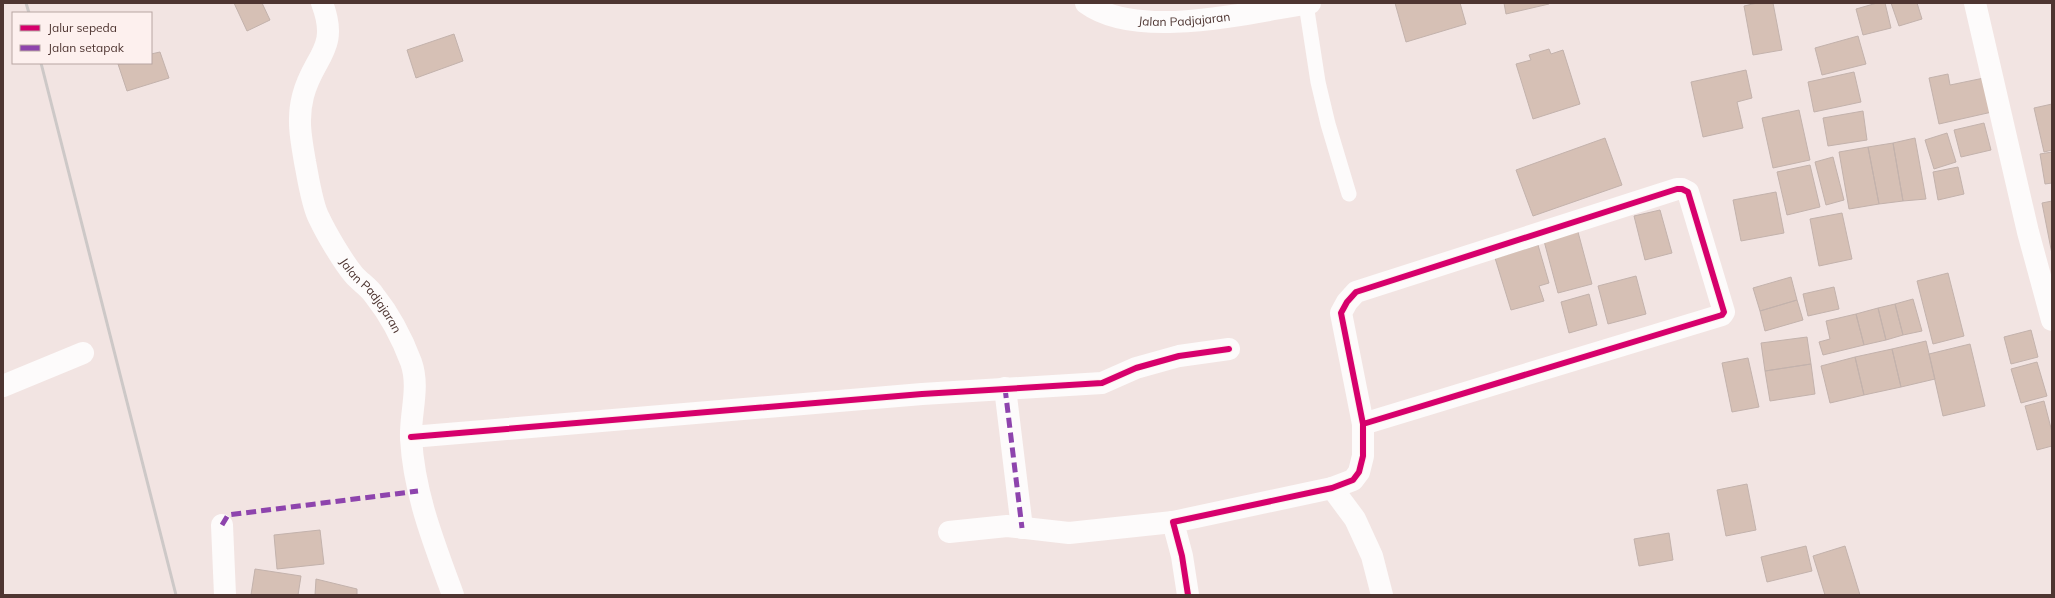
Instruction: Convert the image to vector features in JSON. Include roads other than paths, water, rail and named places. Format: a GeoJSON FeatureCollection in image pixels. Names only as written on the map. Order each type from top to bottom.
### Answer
{"type":"FeatureCollection","features":[{"type":"Feature","properties":{"kind":"street","name":"Jalan Padjajaran"},"geometry":{"type":"LineString","coordinates":[[322,3],[329,28],[328,41],[303,94],[299,121],[305,162],[318,216],[353,274],[373,293],[384,308],[394,325],[411,363],[416,381],[411,437],[416,483],[428,528],[453,595]]}},
{"type":"Feature","properties":{"kind":"street","name":"Jalan Padjajaran"},"geometry":{"type":"LineString","coordinates":[[1086,3],[1095,9],[1111,15],[1155,23],[1222,18],[1310,3]]}},
{"type":"Feature","properties":{"kind":"street"},"geometry":{"type":"LineString","coordinates":[[1975,3],[2028,232],[2052,320]]}},
{"type":"Feature","properties":{"kind":"street"},"geometry":{"type":"LineString","coordinates":[[949,532],[1007,526],[1069,533],[1173,522],[1332,488],[1353,480],[1359,472],[1363,456],[1363,424],[1341,313],[1347,302],[1356,292],[1677,189],[1682,189],[1688,192],[1724,312],[1722,315],[1363,424]]}},
{"type":"Feature","properties":{"kind":"street"},"geometry":{"type":"LineString","coordinates":[[411,437],[922,394],[1102,383],[1136,368],[1179,356],[1229,349]]}},
{"type":"Feature","properties":{"kind":"street"},"geometry":{"type":"LineString","coordinates":[[3,386],[83,353]]}},
{"type":"Feature","properties":{"kind":"street"},"geometry":{"type":"LineString","coordinates":[[1005,388],[1022,528]]}},
{"type":"Feature","properties":{"kind":"street"},"geometry":{"type":"LineString","coordinates":[[1332,488],[1355,519],[1372,556],[1382,595]]}},
{"type":"Feature","properties":{"kind":"street"},"geometry":{"type":"LineString","coordinates":[[1173,522],[1182,556],[1188,595]]}},
{"type":"Feature","properties":{"kind":"street"},"geometry":{"type":"LineString","coordinates":[[222,525],[225,595]]}},
{"type":"Feature","properties":{"kind":"lane"},"geometry":{"type":"LineString","coordinates":[[1306,4],[1318,82],[1328,124],[1349,194]]}},
{"type":"Feature","properties":{"kind":"railway"},"geometry":{"type":"LineString","coordinates":[[26,3],[29,12]]}},
{"type":"Feature","properties":{"kind":"railway"},"geometry":{"type":"LineString","coordinates":[[41,64],[176,595]]}}]}
